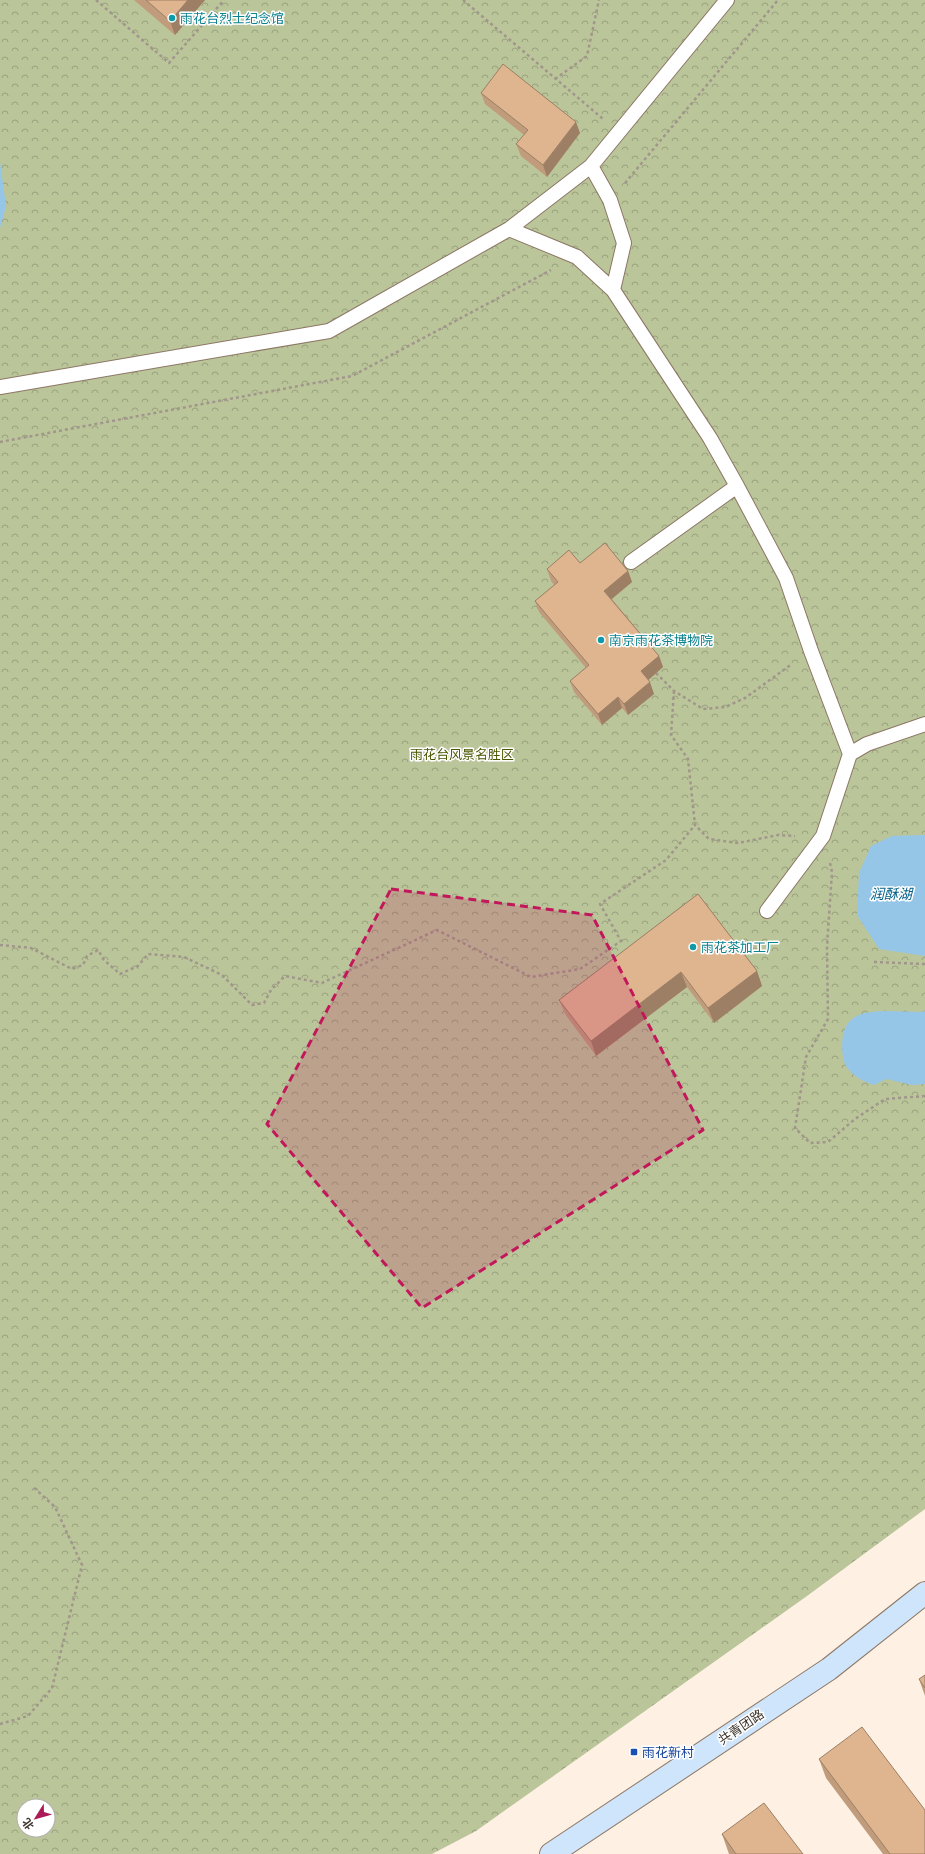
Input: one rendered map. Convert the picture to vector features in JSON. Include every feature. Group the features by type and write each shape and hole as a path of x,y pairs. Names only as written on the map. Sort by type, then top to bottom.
{"street":[{"name":"共青团路","path":"551,1854 829,1669 925,1593"}],"lane":[{"path":"0,387 329,331 509,229 591,166 617,132 727,0"},
{"path":"591,166 610,200 624,243 613,290"},
{"path":"509,229 577,257 613,290 710,438 738,486 786,578 810,651 850,754 823,836 767,911"},
{"path":"631,562 738,486"},
{"path":"850,754 867,744 925,724"}],"path":[{"path":"96,0 169,63 224,0"},
{"path":"463,0 617,132"},
{"path":"555,79 587,56 599,0"},
{"path":"610,200 778,0"},
{"path":"0,442 352,376 577,257"},
{"path":"656,673 674,690 703,709 725,707 745,698 774,678"},
{"path":"674,690 671,735 688,759 695,825 709,839 738,843 778,835 823,836 832,872 827,946 828,1019 806,1057 795,1128 810,1143 828,1142 855,1119 885,1099 925,1096"},
{"path":"0,945 32,948 72,969 83,965 87,956 98,950 104,960 120,974 138,966 148,954 184,957 222,975 252,1005 264,1003 271,990 286,976 322,983 437,930 531,977 580,969 621,941 600,904 666,860 695,825"},
{"path":"874,962 925,964"},
{"path":"0,1724 28,1716 52,1688 82,1565 55,1507 32,1486"}],"highlighted area":[{"path":"391,889 592,915 703,1130 422,1308 267,1124"}],"green space":[{"name":"雨花台风景名胜区","path":"0,0 925,0 925,1509 807,1596 476,1831 432,1854 0,1854"}],"water":[{"path":"0,162 6,206 0,228"},
{"name":"润酥湖","path":"925,835 925,956 879,949 857,915 859,873 871,846 892,836"},
{"path":"884,1011 925,1011 925,1084 912,1085 886,1079 874,1085 857,1077 845,1065 842,1046 846,1026 856,1016 861,1014"}],"building":[{"path":"146,0 188,0 170,21"},
{"path":"503,64 576,122 543,165 516,144 528,130 481,93"},
{"name":"南京雨花茶博物院","path":"605,543 628,571 604,591 659,656 641,671 650,682 624,704 618,697 598,714 570,681 589,665 535,601 558,582 547,569 569,550 580,563"},
{"name":"雨花茶加工厂","path":"698,894 757,971 708,1008 681,972 591,1041 559,1000"},
{"path":"925,1675 925,1688 919,1679"},
{"path":"862,1727 925,1810 925,1854 890,1854 819,1759"},
{"path":"764,1803 803,1854 736,1854 722,1834"}],"place":[{"name":"雨花台烈士纪念馆","path":"172,18"},
{"name":"南京雨花茶博物院","path":"601,640"},
{"name":"雨花茶加工厂","path":"693,947"},
{"name":"雨花新村","path":"634,1752"}]}
